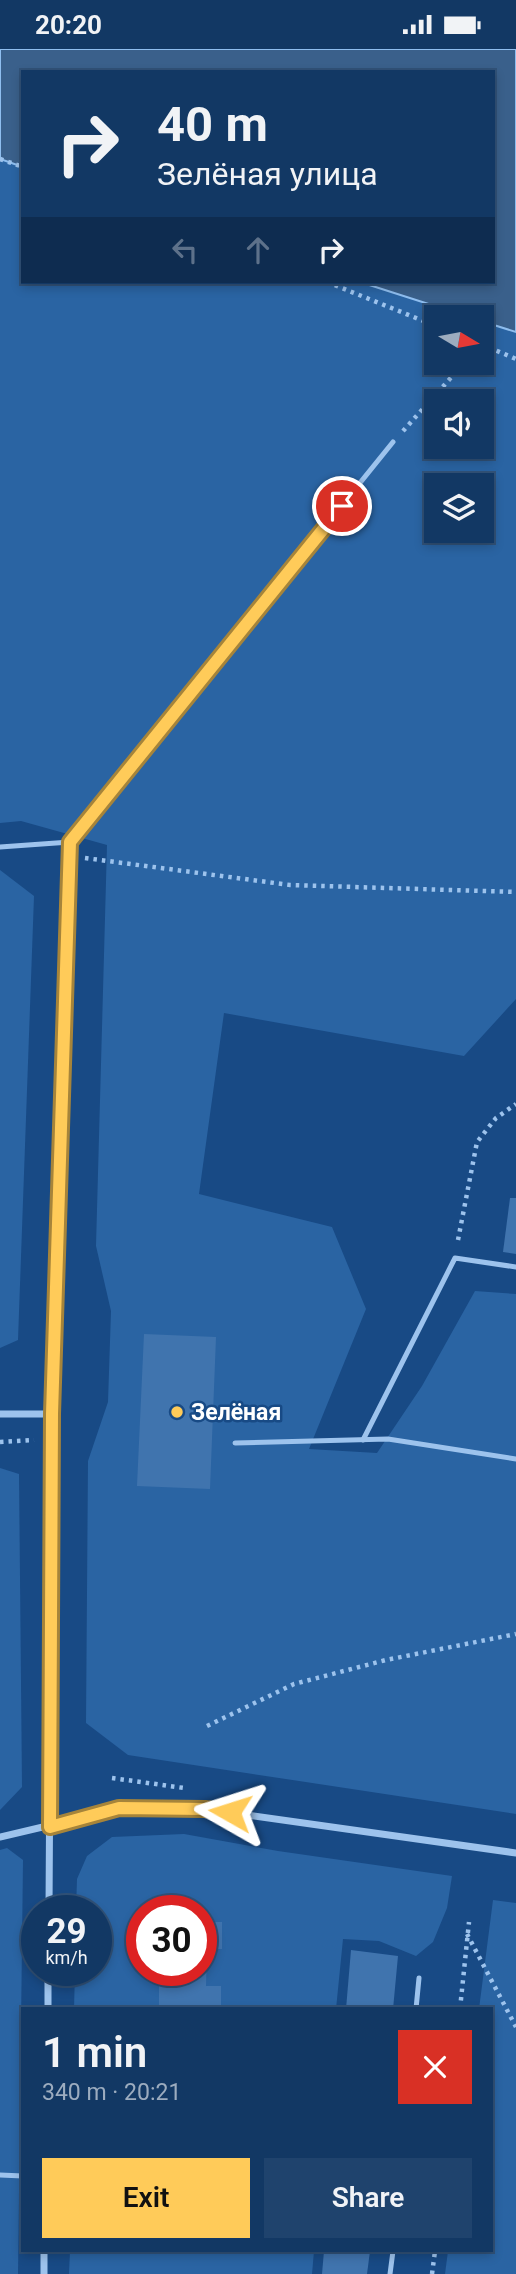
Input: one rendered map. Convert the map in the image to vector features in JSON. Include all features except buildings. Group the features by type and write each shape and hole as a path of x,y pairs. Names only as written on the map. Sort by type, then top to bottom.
{"street":[{"path":"0,1413 52,1414 49,1895"},
{"path":"0,1837 50,1827 119,1808 205,1809 516,1853"},
{"path":"48,1986 48,2007"},
{"path":"44,2252 44,2274"}],"lane":[{"path":"52,1414 70,842 393,442"},
{"path":"0,848 70,842"},
{"path":"363,1440 455,1258 516,1267"},
{"path":"235,1443 388,1439 516,1459"},
{"path":"416,2007 419,1978"},
{"path":"0,2175 21,2176"},
{"path":"390,2274 393,2252"}],"path":[{"path":"0,159 21,166"},
{"path":"332,284 424,321"},
{"path":"494,350 516,359"},
{"path":"393,442 453,375"},
{"path":"69,855 290,885 516,893"},
{"path":"455,1258 467,1183 477,1142 496,1118 516,1104"},
{"path":"0,1441 51,1440"},
{"path":"207,1726 294,1684 386,1660 516,1635"},
{"path":"460,2007 469,1922"},
{"path":"467,1934 516,2027"},
{"path":"432,2274 435,2252"}],"shaded area":[{"path":"0,49 516,49 516,332 494,325 494,305 432,305 366,284 495,284 495,70 21,70 21,166 0,159"},
{"path":"0,159 21,166 21,284 366,284 432,305 424,305 424,375 494,375 494,325 516,332 516,999 464,1056 224,1013 199,1194 332,1227 366,1309 309,1449 377,1453 422,1386 475,1291 516,1294 516,1814 128,1755 86,1723 88,1461 108,1402 111,1311 96,1246 107,845 21,821 0,823"},
{"path":"0,870 34,896 18,1340 0,1348"},
{"path":"0,1468 19,1474 22,1787 0,1810"},
{"path":"184,1834 278,1851 452,1876 447,1908 433,1942 416,1956 379,1941 343,1939 336,2007 74,2007 75,1986 112,1986 112,1895 76,1895 77,1879 87,1856 112,1837"},
{"path":"7,1848 23,1860 18,2274 0,2274 0,1850"},
{"path":"493,1900 516,1903 516,2274 445,2274 448,2252 493,2252 493,2007 479,2007"},
{"path":"70,2252 314,2252 312,2274 69,2274"}],"place":[{"name":"Зелёная","path":"177,1412"}],"route":[{"path":"230,1812 119,1808 50,1827 52,1414 70,842 342,506"}]}
